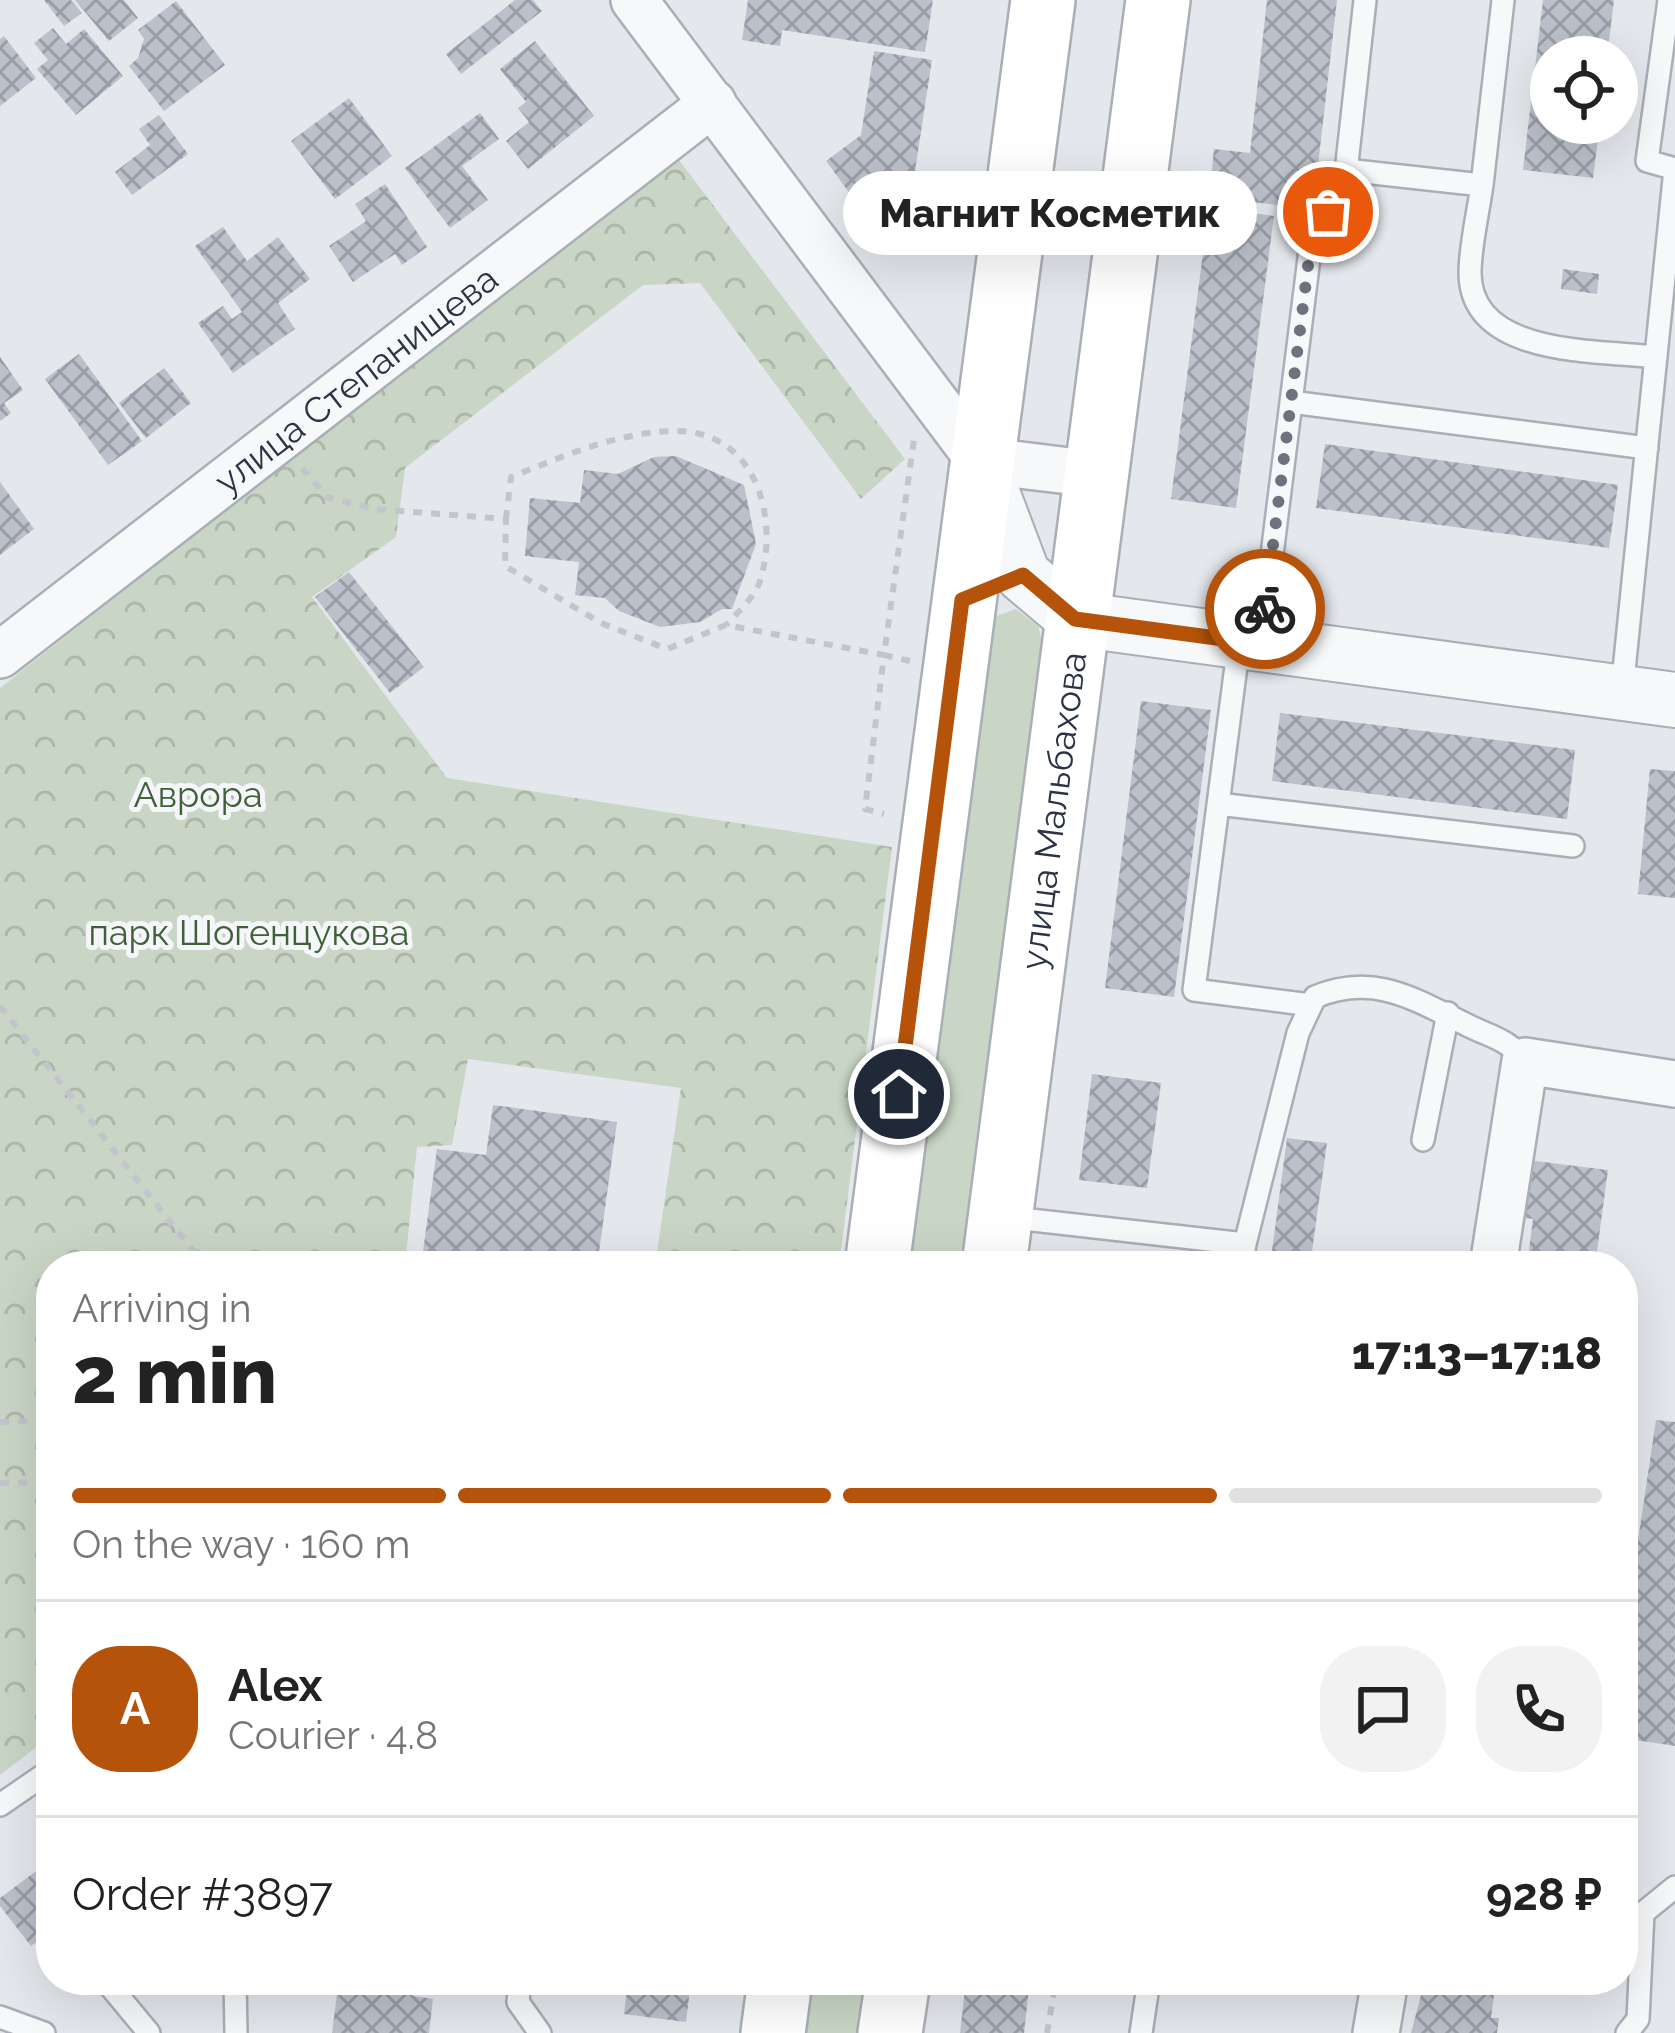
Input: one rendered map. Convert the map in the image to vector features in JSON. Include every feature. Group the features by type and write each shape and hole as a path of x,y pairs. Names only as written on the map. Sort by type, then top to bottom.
{"main road":[{"path":"879,1251 1042,0"},
{"name":"улица Мальбахова","path":"997,1241 1158,0"},
{"path":"890,2033 896,1995"}],"street":[{"path":"634,0 979,460 1023,575 1075,619 1675,700"},
{"name":"улица Степанищева","path":"0,656 712,103"},
{"path":"979,460 1094,474"},
{"path":"962,600 1023,575"},
{"path":"1495,1251 1525,1061 1675,1084"},
{"path":"1376,2033 1382,1995"}],"lane":[{"path":"1311,1005 1194,990 1218,804 1291,402 1312,234 1344,190 1365,0"},
{"path":"1503,0 1469,274 1478,305 1495,327 1542,344 1656,357"},
{"path":"1622,692 1673,169 1647,161 1669,0"},
{"path":"1346,170 1482,185"},
{"path":"1291,402 1647,448"},
{"path":"1218,804 1573,846"},
{"path":"1244,1251 1298,1033 1315,997 1345,985 1392,989 1507,1040 1525,1061"},
{"path":"1424,1140 1448,1013"},
{"path":"997,1241 1173,1251"},
{"path":"0,1805 36,1780"},
{"path":"1627,2033 1638,2019 1642,1912 1675,1887"},
{"path":"117,1995 148,2033"},
{"path":"235,1995 236,2033"},
{"path":"519,1995 518,2002 540,2033"},
{"path":"1141,2033 1147,1995"},
{"path":"0,2017 44,2033"}],"path":[{"path":"884,814 865,809 917,418"},
{"path":"678,430 722,444 755,474 770,519 759,586 726,626 667,649 601,623 505,566 511,477 621,436 678,430"},
{"path":"277,440 327,497 375,509 506,519"},
{"path":"726,626 920,662"},
{"path":"0,1006 194,1251"},
{"path":"0,1422 36,1421"},
{"path":"0,1483 36,1482"},
{"path":"1047,2033 1053,1995"}],"green space":[{"name":"парк Шогенцукова","path":"676,156 905,459 861,499 700,283 643,285 405,468 396,537 312,597 447,778 892,847 841,1251 657,1251 681,1088 468,1059 452,1145 417,1147 407,1251 36,1251 36,1747 0,1775 0,688"},
{"path":"1016,609 1038,626 1044,649 965,1251 903,1251 986,637 994,617"},
{"path":"802,1995 868,1995 863,2033 796,2033"}],"building":[{"path":"44,0 71,0 82,13 64,26"},
{"path":"75,0 124,0 138,18 109,41"},
{"path":"515,0 533,0 542,11 461,74 446,54"},
{"path":"748,0 933,0 925,52 782,30 780,46 742,40"},
{"path":"1267,0 1337,0 1313,209 1209,197 1214,149 1250,153"},
{"path":"1543,0 1614,0 1610,36 1539,36"},
{"path":"176,1 225,65 164,111 129,66 138,58 144,39 138,30"},
{"path":"53,28 66,44 84,29 123,76 76,115 37,69 48,60 34,43"},
{"path":"4,36 36,78 0,106 0,39"},
{"path":"535,41 594,116 528,169 506,141 529,122 518,108 526,102 500,69"},
{"path":"874,51 932,60 906,229 879,233 826,161 861,135"},
{"path":"349,98 392,156 335,199 291,141"},
{"path":"1530,110 1530,144 1597,144 1593,178 1523,170"},
{"path":"480,113 499,139 462,166 488,200 450,228 405,168"},
{"path":"159,115 188,154 132,195 115,172 150,145 139,129"},
{"path":"385,184 427,247 402,265 395,254 353,282 329,246 366,221 355,204"},
{"path":"1209,207 1274,216 1236,508 1171,499"},
{"path":"223,227 247,261 278,237 310,279 278,303 295,329 233,373 198,323 223,306 232,319 242,312 195,246"},
{"path":"1563,269 1599,274 1597,294 1561,289"},
{"path":"79,354 142,441 108,465 45,379"},
{"path":"0,357 23,390 4,403 11,413 0,421"},
{"path":"164,368 191,403 146,438 119,403"},
{"path":"1325,444 1618,485 1609,548 1316,508"},
{"path":"676,456 744,485 756,544 732,609 722,609 700,622 660,627 619,611 605,598 575,595 579,562 525,556 530,498 580,503 584,470 618,474 654,457"},
{"path":"0,482 34,529 0,555"},
{"path":"349,572 424,667 390,693 315,597"},
{"path":"1141,701 1211,710 1174,997 1105,988"},
{"path":"1280,713 1575,750 1567,819 1272,781"},
{"path":"1650,769 1675,771 1675,898 1638,894"},
{"path":"1092,1074 1161,1083 1147,1188 1079,1180"},
{"path":"493,1105 617,1122 599,1251 423,1251 437,1149 486,1155"},
{"path":"1287,1138 1327,1143 1312,1251 1272,1251"},
{"path":"1527,1160 1608,1170 1597,1251 1529,1251 1533,1219 1519,1217"},
{"path":"1656,1420 1675,1422 1675,1746 1638,1740 1638,1541"},
{"path":"36,1871 36,1942 31,1946 0,1906 0,1898"},
{"path":"337,1995 433,1999 429,2033 332,2033"},
{"path":"626,1995 689,1995 686,2022 624,2014"},
{"path":"964,1995 1028,1995 1024,2033 960,2033"},
{"path":"1421,1995 1494,1995 1491,2018 1499,2018 1497,2033 1411,2033"}],"way so far":[{"path":"1265,609 1312,234 1328,212"}],"place":[{"name":"Магнит Косметик","path":"1328,212"}],"route":[{"path":"899,1094 962,600 1023,575 1075,619 1261,644 1265,609"}],"park label":[{"name":"Аврора","path":"198,794"}]}
